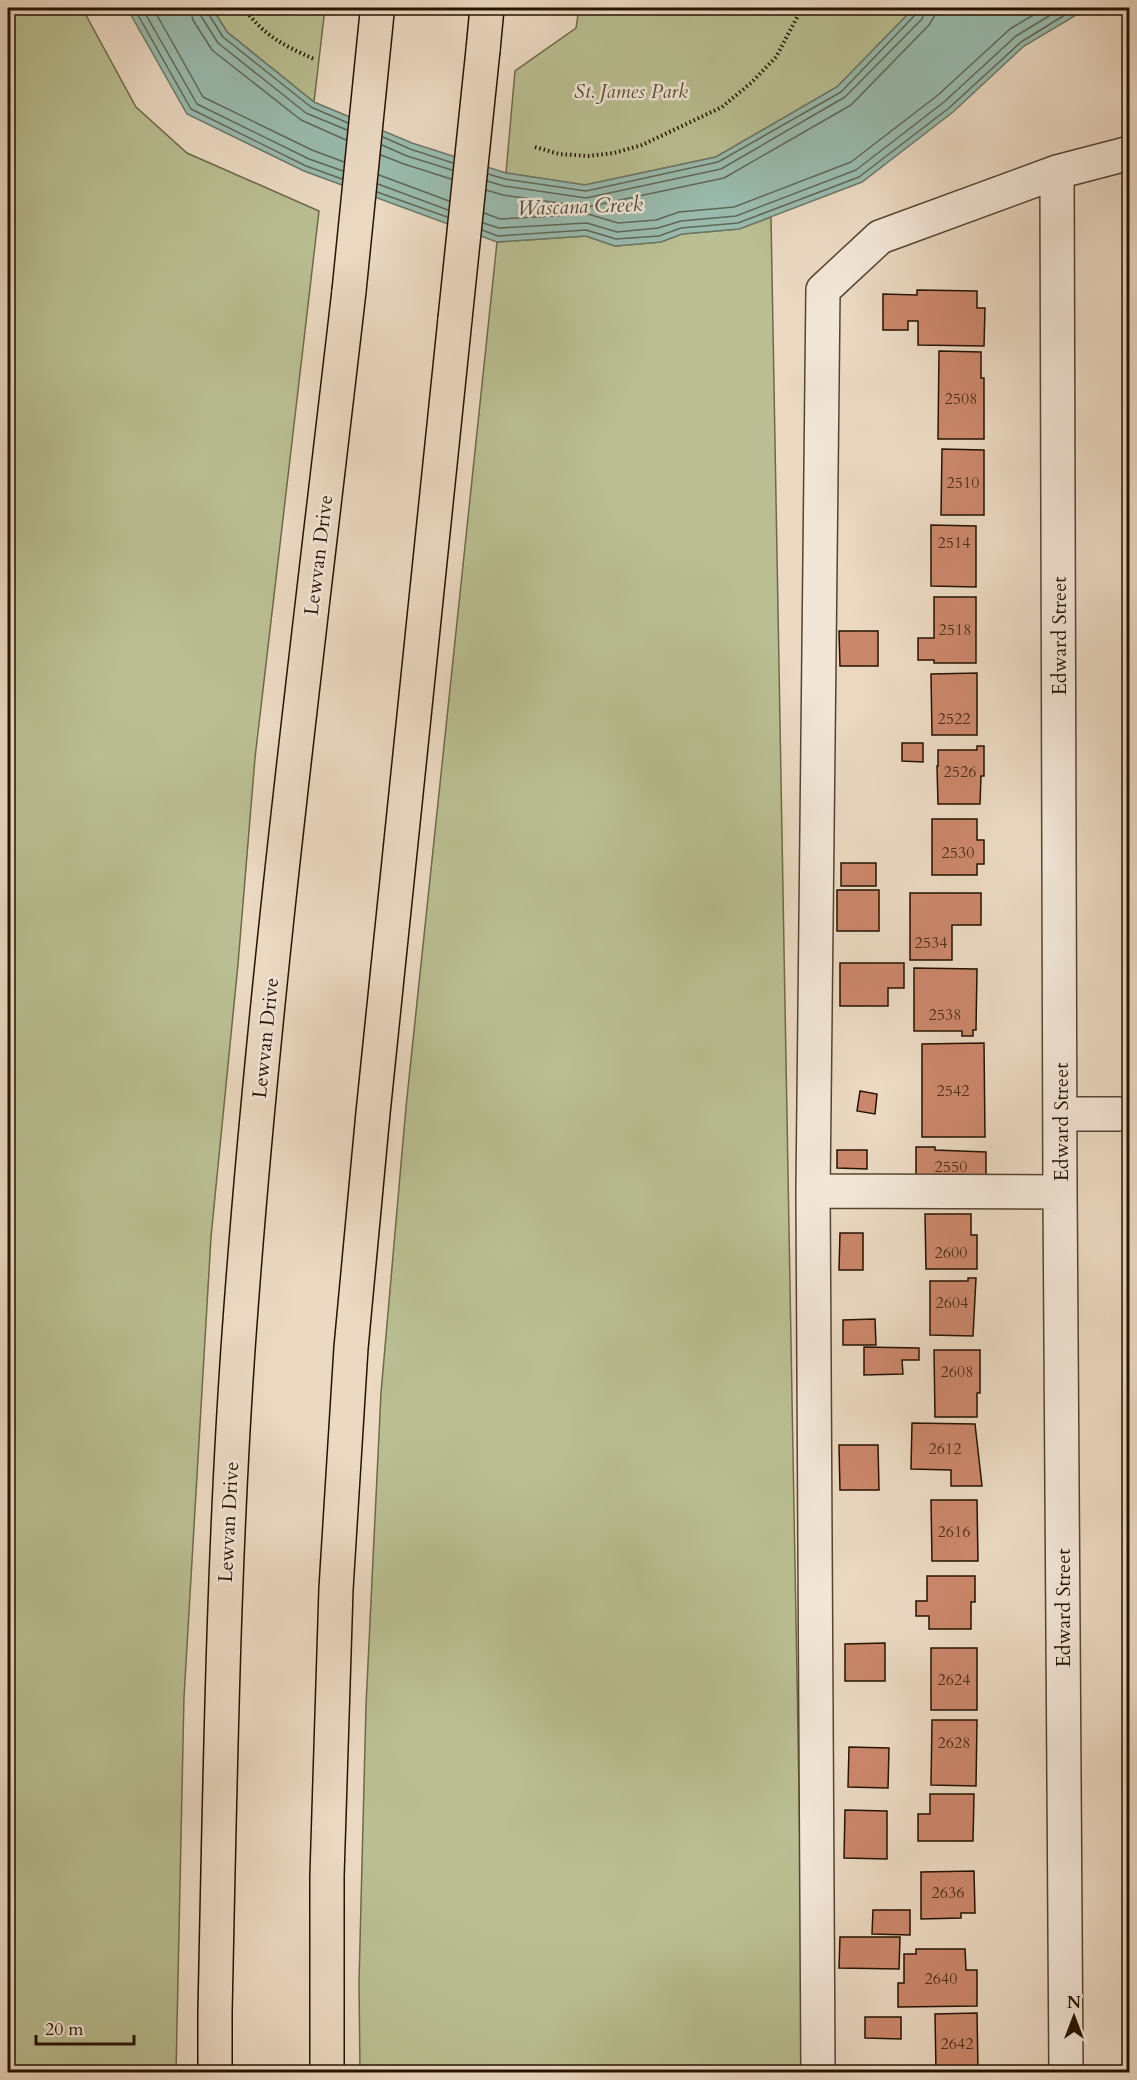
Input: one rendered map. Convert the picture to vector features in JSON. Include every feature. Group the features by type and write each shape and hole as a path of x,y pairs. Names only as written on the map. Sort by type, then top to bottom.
{"main road":[{"path":"327,2073 327,1876 336,1601 351,1348 373,1113 487,8"},
{"name":"Lewvan Drive","path":"215,2073 225,1582 239,1336 260,1083 349,291 377,10"}],"street":[{"path":"818,2073 813,1191 823,290 880,237 1057,172 1130,153"},
{"name":"Edward Street","path":"1057,172 1060,1192 1066,2073"},
{"path":"1061,1114 1130,1114"},
{"path":"813,1191 1060,1192"}],"path":[{"path":"244,8 256,25 283,45 314,59"},
{"path":"535,147 559,154 588,156 614,153 642,145 722,107 752,82 776,57 802,8"}],"green space":[{"path":"8,8 82,8 136,107 187,153 319,211 255,758 238,964 211,1237 184,1697 176,2072 8,2072"},
{"path":"212,8 325,8 314,102 227,32"},
{"name":"St. James Park","path":"579,8 914,8 837,87 716,157 585,185 506,173 515,71 576,28"},
{"path":"771,217 804,2072 360,2072 359,1983 366,1705 381,1393 406,1107 497,242 586,236 615,246 661,242 682,234 739,229"}],"water":[{"name":"Wascana Creek","path":"127,8 212,8 227,32 314,102 412,143 506,173 585,185 716,157 837,87 914,8 1088,8 1024,46 953,112 862,182 739,229 682,234 661,242 615,246 586,236 497,242 304,171 187,114"}],"building":[{"path":"917,290 977,291 977,308 985,308 984,346 918,345 918,321 908,321 908,330 883,330 883,294 917,295"},
{"path":"939,351 981,352 981,378 984,378 984,439 938,439"},
{"path":"942,449 984,450 984,515 941,515"},
{"path":"931,525 976,526 976,587 931,586"},
{"path":"934,597 976,597 976,663 934,663 934,660 918,660 918,638 934,638"},
{"path":"839,631 878,631 878,666 840,666"},
{"path":"977,673 977,735 932,735 931,674"},
{"path":"902,743 923,743 923,762 902,761"},
{"path":"977,746 984,746 984,776 981,776 980,804 938,804 938,750 977,750"},
{"path":"932,819 977,819 977,840 984,840 984,864 977,864 977,875 932,875"},
{"path":"841,863 876,863 876,886 841,886"},
{"path":"837,890 879,890 879,931 837,931"},
{"path":"910,893 981,893 981,925 952,925 952,960 910,960"},
{"path":"840,963 904,963 904,988 888,988 888,1006 840,1006"},
{"path":"914,968 977,969 976,1030 973,1030 973,1036 962,1036 962,1031 914,1031"},
{"path":"984,1043 985,1137 922,1137 922,1044"},
{"path":"860,1091 877,1094 875,1114 857,1111"},
{"path":"916,1147 986,1152 986,1181 916,1185"},
{"path":"837,1150 867,1150 867,1169 837,1168"},
{"path":"925,1214 971,1214 971,1235 977,1235 977,1269 926,1269"},
{"path":"840,1233 863,1233 863,1270 839,1270"},
{"path":"968,1278 976,1278 973,1336 930,1335 930,1281 968,1281"},
{"path":"875,1319 876,1345 843,1345 843,1320"},
{"path":"864,1347 919,1348 919,1360 902,1360 903,1374 864,1375"},
{"path":"934,1350 980,1350 980,1393 977,1393 977,1417 935,1417"},
{"path":"912,1423 975,1424 982,1486 951,1486 951,1470 911,1469"},
{"path":"839,1445 878,1445 879,1490 840,1490"},
{"path":"931,1500 977,1500 978,1561 932,1561"},
{"path":"927,1576 975,1576 975,1602 971,1602 971,1629 929,1629 929,1616 916,1616 916,1601 927,1601"},
{"path":"885,1643 885,1681 845,1681 845,1644"},
{"path":"931,1648 977,1648 977,1710 931,1710"},
{"path":"932,1720 977,1720 976,1786 931,1785"},
{"path":"849,1747 889,1748 888,1788 848,1787"},
{"path":"930,1794 974,1794 973,1841 918,1841 918,1814 930,1814"},
{"path":"845,1810 887,1811 887,1859 844,1858"},
{"path":"974,1871 975,1913 961,1913 961,1918 921,1919 921,1872"},
{"path":"873,1910 910,1910 910,1935 872,1934"},
{"path":"840,1937 900,1937 899,1969 839,1968"},
{"path":"916,1949 965,1949 966,1970 977,1970 977,2006 898,2007 898,1983 904,1983 904,1954 916,1954"},
{"path":"977,2013 978,2072 936,2072 935,2014"},
{"path":"865,2017 901,2017 901,2039 865,2038"}]}
